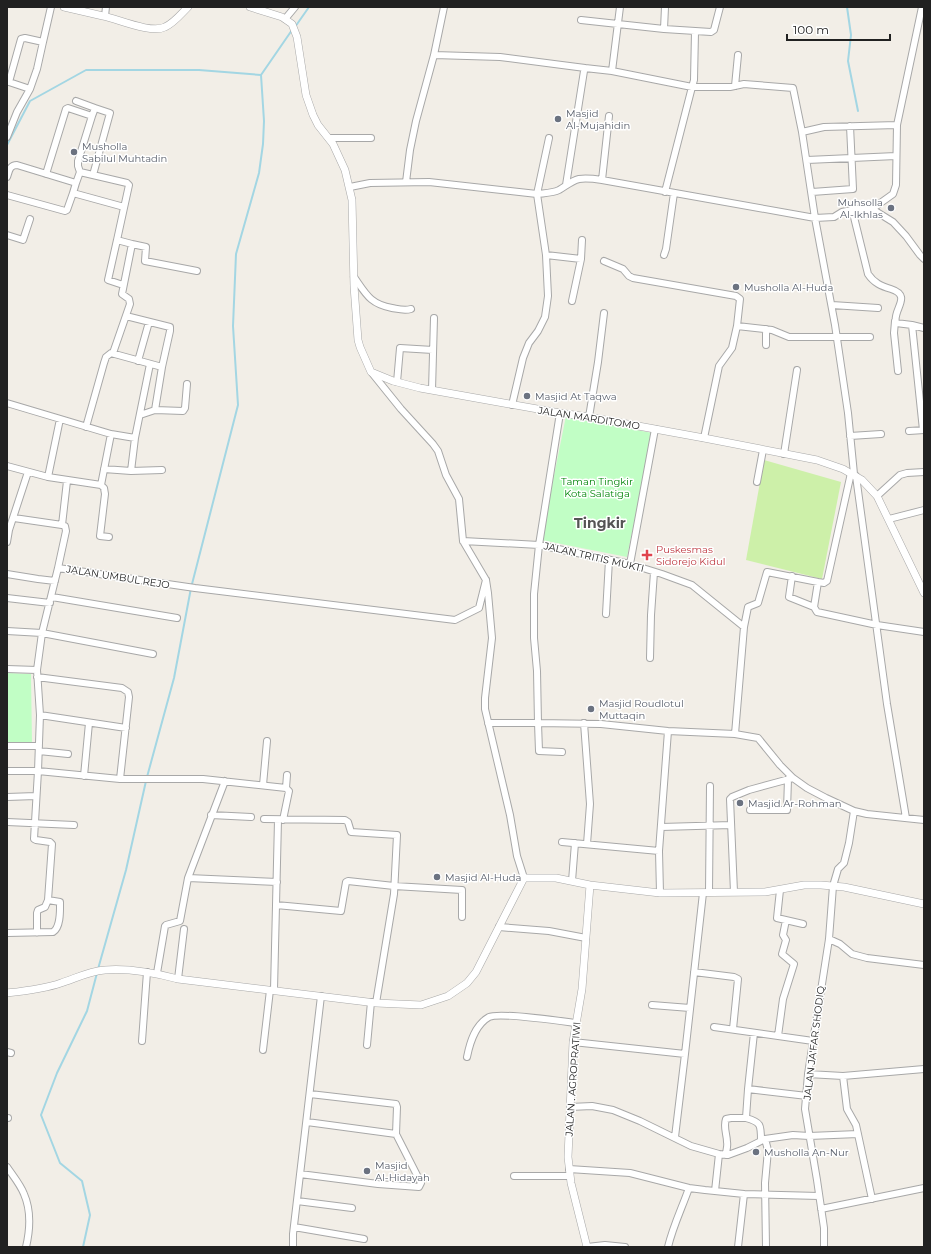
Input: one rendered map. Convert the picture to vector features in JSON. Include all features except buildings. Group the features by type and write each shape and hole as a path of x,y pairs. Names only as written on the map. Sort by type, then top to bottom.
{"street":[{"path":"7,137 17,112 30,89 37,69 50,7"},
{"path":"64,7 105,16 148,28 158,29 165,28 172,23 188,7"},
{"path":"105,16 106,7"},
{"path":"7,993 42,988 84,974 105,970 157,973 178,979 373,1003 421,1005 448,996 467,983 476,972 524,878 517,856 510,815 488,723 485,698 492,638 486,580 463,541 459,499 446,475 438,451 401,409 372,372 360,348 358,340 354,277 350,187 345,170 330,138 318,125 313,115 306,95 297,37 292,24 284,18 250,7"},
{"path":"284,18 290,7"},
{"path":"284,18 295,7"},
{"path":"406,182 410,150 416,121 434,56 444,7"},
{"path":"612,71 620,7"},
{"path":"664,29 665,7"},
{"path":"581,20 695,32 711,32 714,31 720,7"},
{"path":"872,209 892,194 896,185 897,125 921,30 922,7"},
{"path":"665,192 694,80 695,32"},
{"path":"30,89 8,82 22,38 43,42"},
{"path":"735,86 738,55"},
{"path":"434,56 500,57 612,71 692,88 730,87 744,84 793,88 807,160 837,337 854,475 877,625 887,704 906,818"},
{"path":"566,185 585,68"},
{"path":"76,101 110,113 93,175"},
{"path":"7,195 65,211 67,210 80,172 78,161 95,108"},
{"path":"46,174 66,109 92,116"},
{"path":"602,180 609,116"},
{"path":"802,132 824,127 897,125"},
{"path":"812,192 853,190 850,126"},
{"path":"330,138 371,138"},
{"path":"512,405 523,358 529,343 538,331 545,317 548,296 546,255 537,194 549,138"},
{"path":"807,160 896,156"},
{"path":"7,177 8,168 17,165 76,183"},
{"path":"80,172 128,184 108,280 123,285"},
{"path":"350,187 370,183 429,182 537,194 555,192 580,179 602,180 816,218 834,217 842,212 852,209 866,208 872,209 893,222 924,258"},
{"path":"73,193 124,207"},
{"path":"664,255 674,194"},
{"path":"852,209 868,274 872,281 897,291 901,295 902,299 895,321 894,333 898,371"},
{"path":"7,235 23,240 30,219"},
{"path":"117,240 146,246 145,261 197,270"},
{"path":"572,301 582,240"},
{"path":"86,426 106,357 113,353 130,301 122,294 132,244"},
{"path":"546,255 580,259"},
{"path":"604,261 623,269 633,278 736,296 740,299 737,326 732,348 719,366 704,438"},
{"path":"354,277 366,294 375,303 402,310 411,309"},
{"path":"832,305 878,308"},
{"path":"589,417 604,313"},
{"path":"126,316 170,328 155,410"},
{"path":"432,390 434,318"},
{"path":"895,321 897,324 912,325 924,328"},
{"path":"138,360 149,322"},
{"path":"909,431 924,430 912,325"},
{"path":"737,326 772,330 789,337 870,337"},
{"path":"766,329 766,345"},
{"path":"397,382 399,349 433,350"},
{"path":"113,353 162,367"},
{"path":"131,471 135,438 150,364"},
{"path":"784,454 797,370"},
{"name":"JALAN MARDITOMO","path":"372,372 397,382 432,390 560,414 589,417 817,460 854,475 877,496 924,594"},
{"path":"140,415 155,410 177,412 184,410 187,384"},
{"path":"7,403 111,434 135,438"},
{"path":"560,414 539,545 534,594 534,638 537,670 539,751 562,752"},
{"path":"48,477 60,419"},
{"path":"630,564 655,429"},
{"path":"109,537 100,536 105,494 104,488 101,485 111,434"},
{"path":"850,436 881,434"},
{"path":"757,482 763,450"},
{"path":"7,466 67,481 101,485"},
{"path":"104,469 131,471 162,470"},
{"path":"7,542 9,528 14,518 28,472"},
{"path":"877,496 900,475 924,472"},
{"path":"735,734 744,627 748,607 758,603 766,573 770,572 824,583 827,581 854,475"},
{"path":"62,525 67,481"},
{"path":"888,519 924,510"},
{"path":"14,518 65,526 66,531 58,568"},
{"name":"JALAN TRITIS MUKTI","path":"463,541 539,545 630,564 692,585 744,627"},
{"path":"606,614 609,560"},
{"name":"JALAN UMBUL REJO","path":"48,900 52,844 50,842 34,840 40,715 37,670 42,633 58,568 186,587 455,620 479,608 486,580"},
{"path":"650,658 654,572"},
{"path":"7,574 55,581"},
{"path":"792,576 789,597 814,607 817,612 877,625 924,632"},
{"path":"814,607 818,582"},
{"path":"52,597 177,618"},
{"path":"7,598 50,603"},
{"path":"7,631 42,633 153,654"},
{"path":"7,669 37,670"},
{"path":"37,677 122,688 128,692 129,697 120,779"},
{"path":"40,715 126,728"},
{"path":"84,776 89,723"},
{"path":"488,723 584,723 668,731 735,734 758,738 791,778 807,788 854,811 866,814 924,820"},
{"path":"584,723 590,804 588,844"},
{"path":"660,893 659,851 668,731"},
{"path":"263,785 267,741"},
{"path":"7,746 68,754"},
{"path":"7,771 38,771 120,779 203,779 286,788"},
{"path":"264,1050 272,990 280,820 289,791 286,788 287,775"},
{"path":"750,810 787,810 791,778"},
{"path":"734,892 730,799 732,796 791,778"},
{"path":"157,973 165,926 180,921 188,878 225,781"},
{"path":"675,1137 694,972 706,893 710,786"},
{"path":"7,796 36,796"},
{"name":"JALAN JA'FAR SHODIQ","path":"824,1247 824,1228 805,1109 808,1074 829,939 833,886 838,869 844,863 854,811"},
{"path":"211,815 251,817"},
{"path":"264,819 345,820 348,822 351,832 397,834 394,886 373,1003 367,1046"},
{"path":"7,822 74,825"},
{"path":"661,827 731,825"},
{"path":"562,842 659,851"},
{"path":"572,881 575,843"},
{"path":"188,878 277,882"},
{"path":"524,878 556,878 590,885 660,893 765,892 804,885 833,886 924,904"},
{"path":"276,905 340,911 342,910 347,881 394,886 462,890 462,917"},
{"name":"JALAN . AGROPRATIWI","path":"587,1247 569,1172 573,1042 582,990 590,885"},
{"path":"780,890 776,917 803,924"},
{"path":"7,933 37,933 53,932 57,930 60,902 48,900 45,907 38,910 37,933"},
{"path":"778,1036 783,999 794,964 782,954 786,940 783,935 786,920"},
{"path":"499,927 549,931 586,938"},
{"path":"178,979 184,929"},
{"path":"829,939 840,944 852,954 867,958 924,965"},
{"path":"142,1041 148,972"},
{"path":"694,972 734,977 738,979 733,1029"},
{"path":"293,1247 294,1227 321,996"},
{"path":"652,1005 690,1008"},
{"path":"467,1057 470,1044 476,1030 484,1020 491,1016 508,1016 576,1023"},
{"path":"714,1027 813,1041"},
{"path":"746,1118 754,1033"},
{"path":"573,1042 685,1054"},
{"path":"808,1074 843,1076 924,1068"},
{"path":"843,1076 847,1109 856,1125 872,1199"},
{"path":"748,1089 807,1096"},
{"path":"300,1174 378,1184 419,1187 421,1183 396,1134 396,1104 310,1094"},
{"path":"570,1107 592,1106 613,1110 675,1137 691,1146 722,1155 747,1148 763,1139 793,1135 809,1136 858,1134"},
{"path":"716,1191 722,1155 727,1140 725,1134 726,1120 731,1118 756,1120 761,1127 763,1139 768,1150 765,1183 766,1247"},
{"path":"307,1122 396,1134"},
{"path":"7,1167 18,1182 26,1201 30,1227 26,1247"},
{"path":"514,1176 569,1172 630,1173 688,1188 744,1194 819,1196"},
{"path":"668,1247 672,1228 683,1205 688,1188"},
{"path":"821,1209 924,1188"},
{"path":"738,1247 744,1194"},
{"path":"297,1201 352,1208"},
{"path":"294,1227 364,1239"},
{"path":"587,1247 605,1245 624,1247"}],"green space":[{"name":"Taman Tingkir Kota Salatiga","path":"566,416 652,433 627,557 541,540"},
{"path":"764,460 841,482 822,579 746,560"},
{"path":"7,673 31,674 32,744 7,743"}],"waterway":[{"path":"295,27 309,7"},
{"path":"847,7 851,35 848,61 858,111"},
{"path":"147,777 174,678 191,588 238,405 233,326 236,254 259,173 263,144 264,121 261,75 292,30"},
{"path":"7,145 30,101 86,70 199,70 261,75"},
{"path":"98,969 126,870 146,781"},
{"path":"83,1247 90,1215 82,1181 60,1163 41,1115 57,1073 87,1011 97,973"}],"place":[{"name":"Masjid Al-Mujahidin","path":"558,119"},
{"name":"Musholla Sabilul Muhtadin","path":"74,152"},
{"name":"Muhsolla Al-Ikhlas","path":"891,208"},
{"name":"Musholla Al-Huda","path":"736,287"},
{"name":"Masjid At Taqwa","path":"527,396"},
{"name":"Puskesmas Sidorejo Kidul","path":"647,555"},
{"name":"Masjid Roudlotul Muttaqin","path":"591,709"},
{"name":"Masjid Ar-Rohman","path":"740,803"},
{"name":"Masjid Al-Huda","path":"437,877"},
{"name":"Musholla An-Nur","path":"756,1152"},
{"name":"Masjid Al-Hidayah","path":"367,1171"}],"district":[{"name":"Tingkir","path":"600,523"}]}
